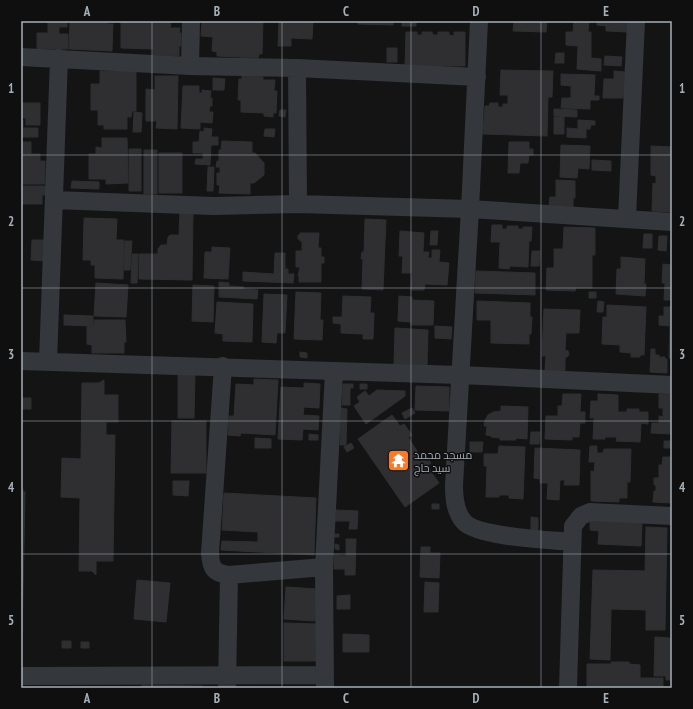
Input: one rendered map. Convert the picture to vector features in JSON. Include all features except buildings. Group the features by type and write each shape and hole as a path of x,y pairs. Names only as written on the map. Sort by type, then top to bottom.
{"street":[{"path":"190,66 191,21"},
{"path":"479,21 454,498 457,510 465,523 480,530 495,534 572,542"},
{"path":"627,218 636,21"},
{"path":"21,57 190,66 297,68 477,77"},
{"path":"48,362 59,58"},
{"path":"297,68 298,204"},
{"path":"54,200 213,206 298,204 470,209 672,222"},
{"path":"21,361 223,366 672,385"},
{"path":"223,366 211,561 213,569 219,574 228,575 324,567"},
{"path":"21,676 325,682 324,567 334,371"},
{"path":"568,688 573,526 581,516 590,512 672,516"},
{"path":"228,575 228,681"}],"place":[{"name":"مسجد محمد سيد حاج","path":"398,461"}]}
